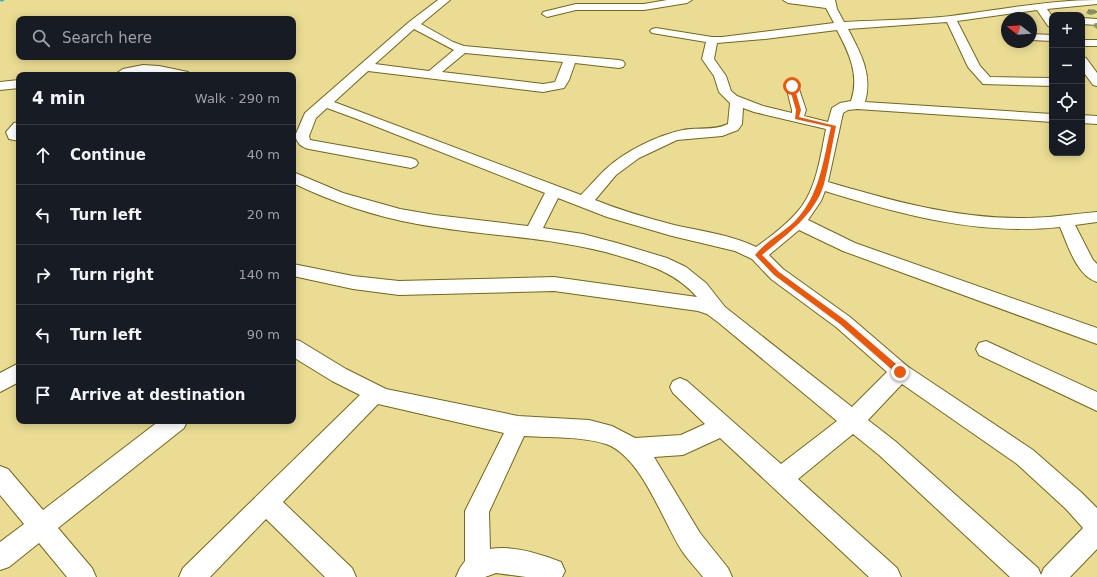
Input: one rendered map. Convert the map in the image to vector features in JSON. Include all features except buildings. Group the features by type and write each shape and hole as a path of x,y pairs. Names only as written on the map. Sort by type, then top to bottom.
{"street":[{"path":"410,163 310,146 296,138 310,116 430,9 444,0"},
{"path":"547,14 576,7 644,7 686,0"},
{"path":"788,0 831,3 859,67 862,91 857,105"},
{"path":"1023,0 1037,6 1049,19"},
{"path":"656,31 712,40 766,36 840,26 950,19 1037,6 1097,1"},
{"path":"950,19 961,35 972,66 987,81 1049,82"},
{"path":"1085,21 1097,22"},
{"path":"413,24 449,44 462,48 619,64"},
{"path":"1037,38 1049,38"},
{"path":"712,40 708,59 720,76 725,92 738,101 759,109 833,126"},
{"path":"1085,42 1097,43"},
{"path":"433,74 462,48"},
{"path":"366,67 543,88 560,85 570,60"},
{"path":"1085,65 1097,82"},
{"path":"127,72 132,69 148,68 169,72"},
{"path":"0,86 16,84"},
{"path":"1085,84 1097,85"},
{"path":"792,86 798,110 796,118"},
{"path":"584,202 611,172 634,155 672,137 684,134 728,131 735,124 738,101"},
{"path":"324,103 362,116 613,213 672,230 741,247 758,255 776,274 843,322 900,372 1025,457 1074,501 1097,525"},
{"path":"758,255 797,222 812,202 821,185 833,126 837,111 840,108 857,105 1049,118"},
{"path":"296,117 307,121"},
{"path":"1085,119 1097,120"},
{"path":"16,129 12,132 14,136 16,136"},
{"path":"296,178 332,195 376,209 417,218 533,232 592,242 668,265 686,276 704,291 718,312"},
{"path":"821,185 890,206 936,216 994,223 1025,224 1097,217"},
{"path":"533,232 554,191"},
{"path":"1065,220 1086,264 1097,275"},
{"path":"797,222 850,247 1097,336"},
{"path":"296,271 330,279 393,288 414,289 516,284 554,284 700,304 718,312 887,448 1029,577"},
{"path":"296,348 340,375 382,397 518,426 589,430 612,436 633,448 646,462 691,542 719,577"},
{"path":"986,349 1097,402"},
{"path":"780,479 854,421 900,372"},
{"path":"0,384 16,374"},
{"path":"680,387 888,577"},
{"path":"192,577 376,394"},
{"path":"0,558 172,424"},
{"path":"473,572 476,511 518,426"},
{"path":"633,448 683,445 723,426"},
{"path":"0,477 83,577"},
{"path":"267,503 344,577"},
{"path":"1053,577 1097,531"},
{"path":"473,572 489,561 503,560 552,572"}],"route":[{"path":"792,86 797,102 798,110 796,118 833,126 821,185 812,202 797,222 758,255 776,274 843,322 900,372"}]}
